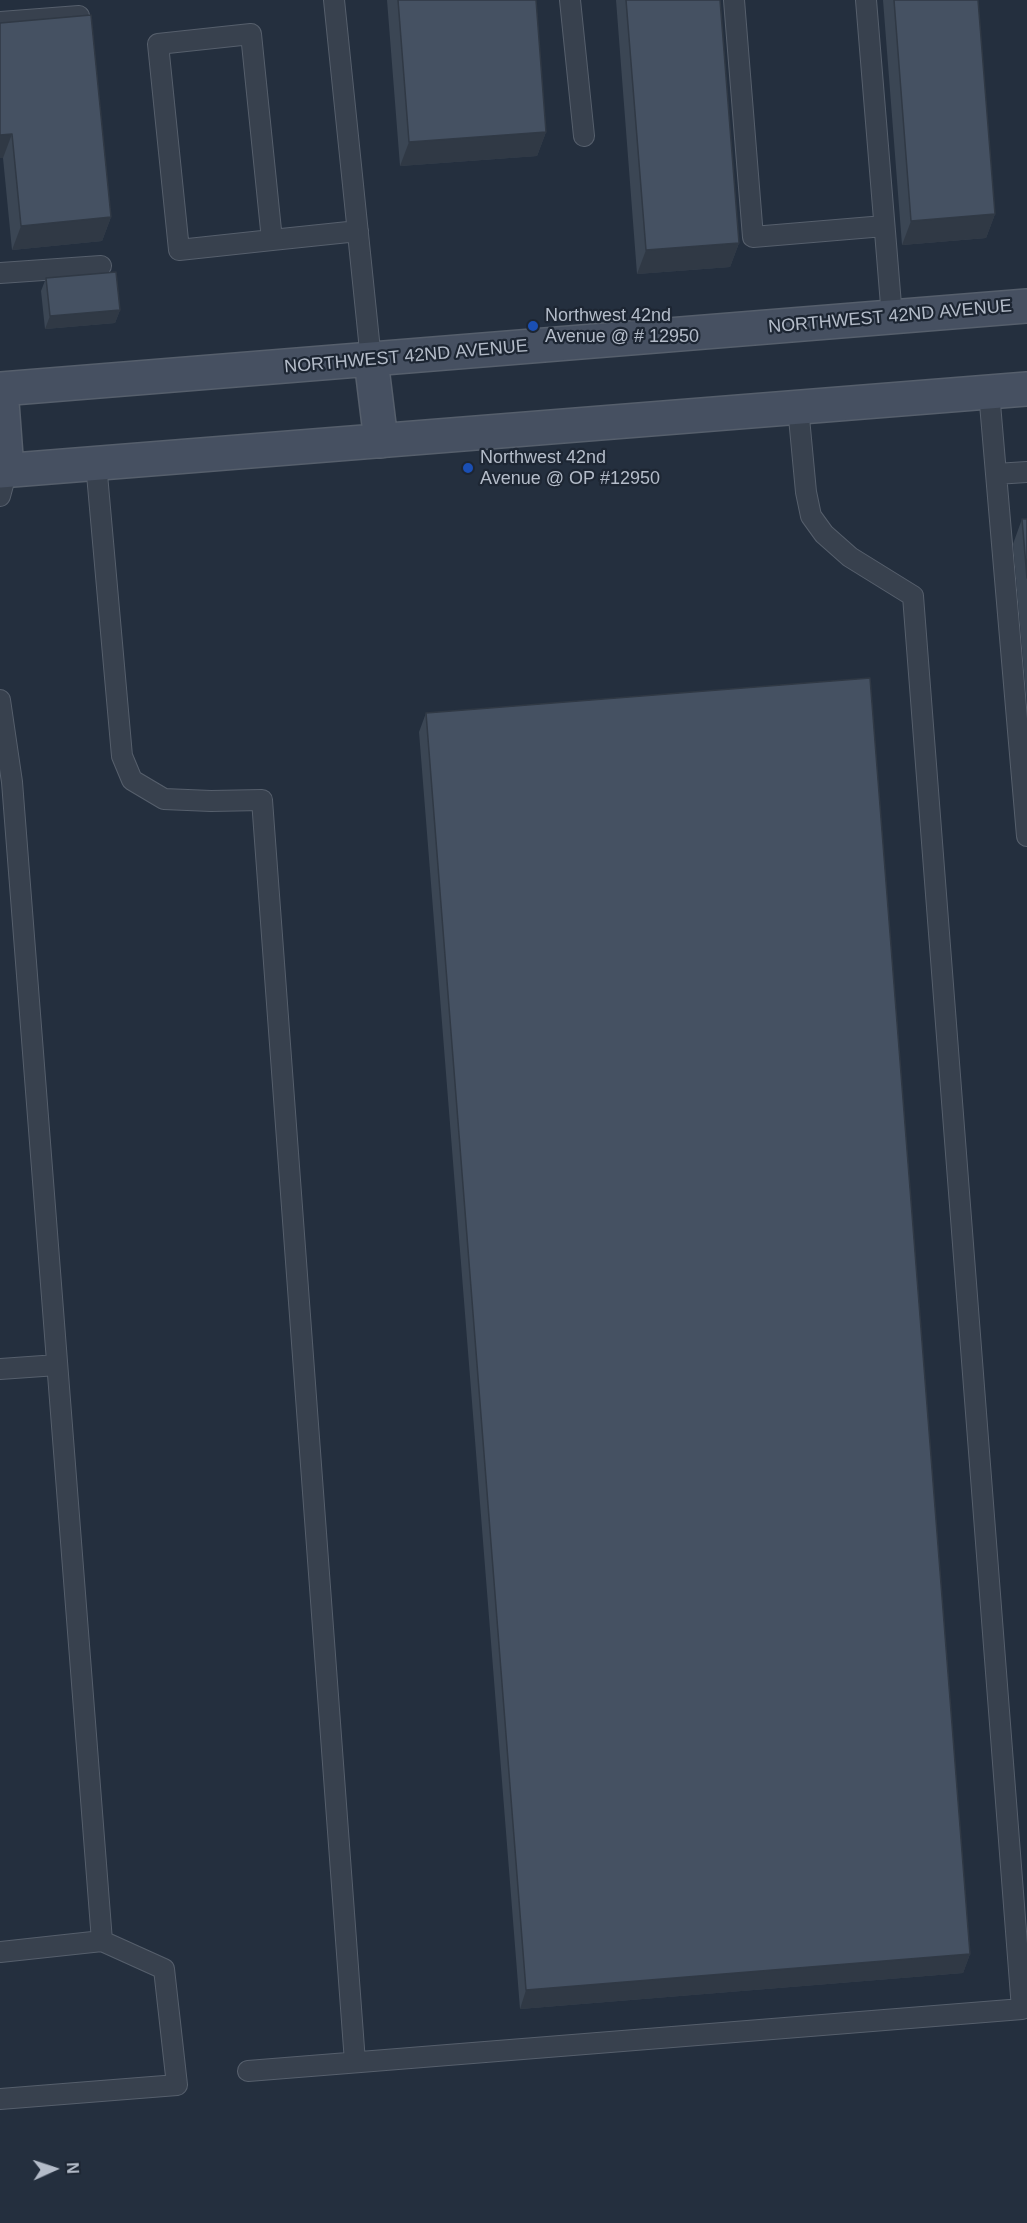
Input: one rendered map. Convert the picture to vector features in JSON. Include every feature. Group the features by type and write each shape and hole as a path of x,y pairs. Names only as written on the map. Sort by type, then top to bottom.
{"main road":[{"name":"NORTHWEST 42ND AVENUE","path":"0,389 1027,306"},
{"path":"370,360 381,441"},
{"path":"0,389 2,479 96,463 1027,389"}],"lane":[{"path":"334,0 370,360"},
{"path":"570,0 584,136"},
{"path":"734,0 753,237 884,226"},
{"path":"866,0 892,317"},
{"path":"0,22 79,16"},
{"path":"272,240 251,34 158,44 179,250 358,231"},
{"path":"0,273 101,266"},
{"path":"989,392 1027,835"},
{"path":"248,2071 1022,2009 913,596 850,556 824,534 811,516 806,492 798,407"},
{"path":"96,463 122,756 132,780 164,799 262,800 355,2062"},
{"path":"996,474 1027,472"},
{"path":"0,700 1,726 13,794 102,1941"},
{"path":"0,1369 57,1365"},
{"path":"0,1952 102,1941 164,1969 177,2085 0,2099"}],"building":[{"path":"398,0 536,0 546,132 409,142"},
{"path":"626,0 720,0 739,243 646,250"},
{"path":"894,0 978,0 995,214 911,221"},
{"path":"91,15 111,217 21,226 12,134 0,135 0,23"},
{"path":"116,272 120,310 50,316 46,278"},
{"path":"1022,519 1027,519 1027,578"},
{"path":"870,678 970,1954 526,1990 426,713"}],"place":[{"name":"Northwest 42nd Avenue @ # 12950","path":"533,326"},
{"name":"Northwest 42nd Avenue @ OP #12950","path":"468,468"}]}
